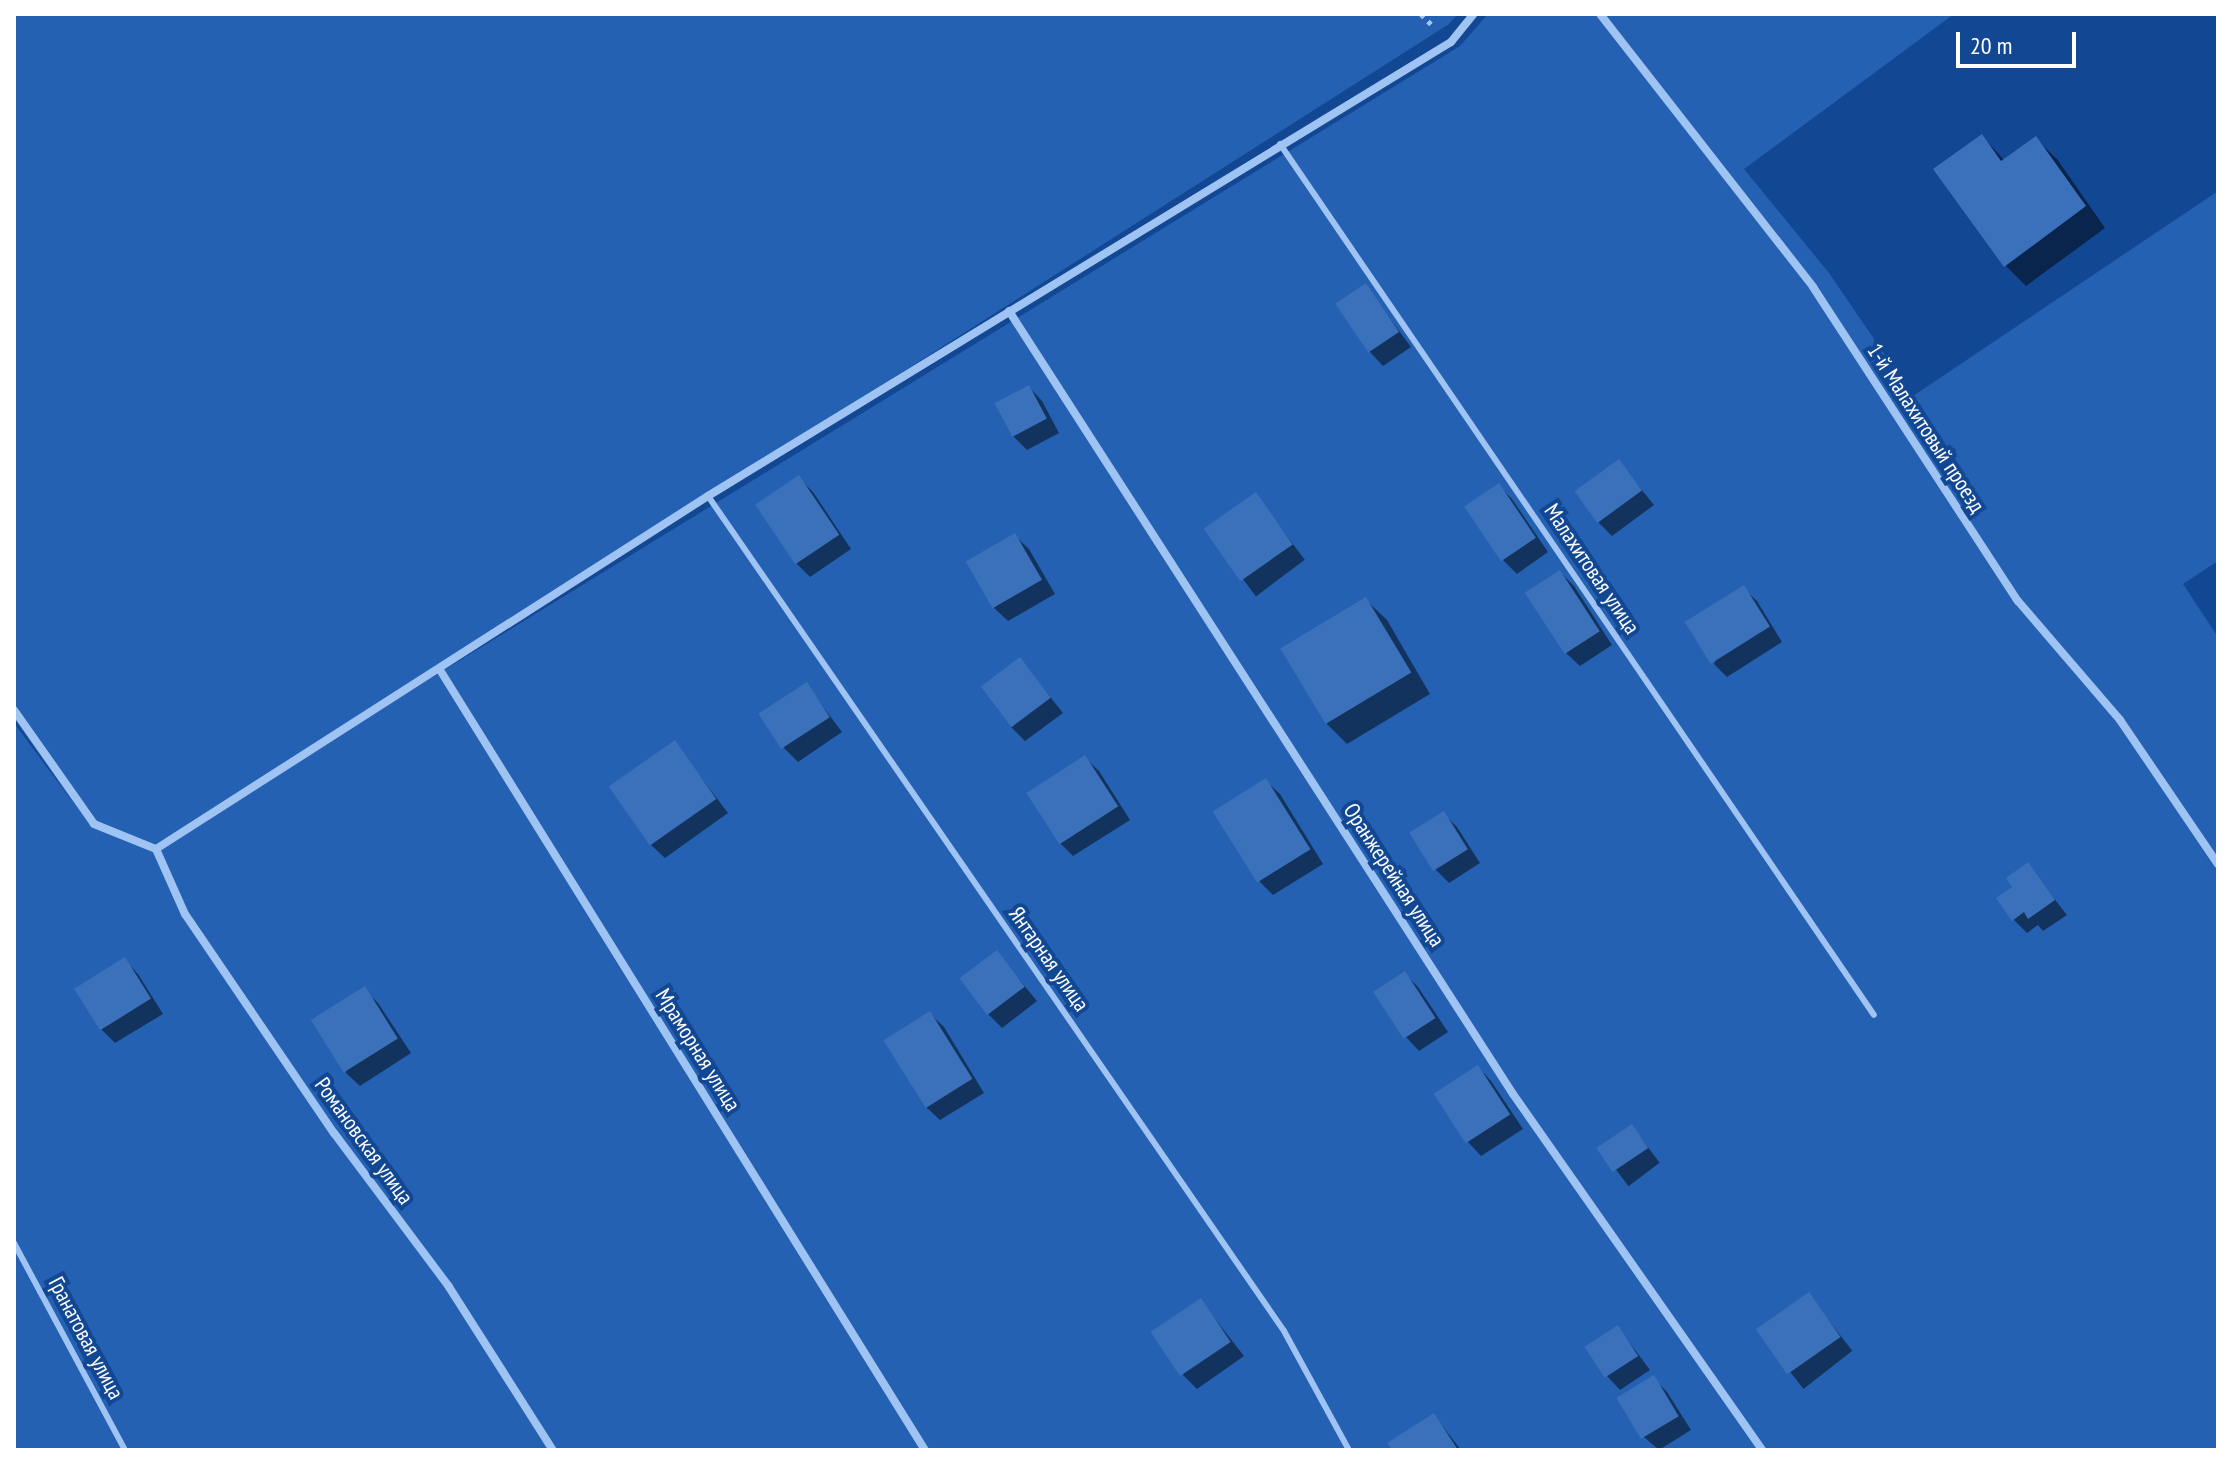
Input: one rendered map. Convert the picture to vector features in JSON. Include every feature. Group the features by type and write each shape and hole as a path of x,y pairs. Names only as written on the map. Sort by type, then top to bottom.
{"street":[{"path":"14,710 94,824 156,849 708,496 1451,42 1474,14"},
{"name":"1-й Малахитовый проезд","path":"1600,14 1813,287 2018,601 2120,720 2218,864"},
{"name":"Оранжерейная улица","path":"1009,311 1513,1094 1762,1450"},
{"name":"Мраморная улица","path":"440,670 925,1450"},
{"name":"Романовская улица","path":"156,849 185,914 334,1133 449,1287 553,1450"}],"lane":[{"name":"Малахитовая улица","path":"1280,144 1874,1015"},
{"name":"Янтарная улица","path":"708,496 1284,1331 1349,1450"},
{"name":"Гранатовая улица","path":"14,1243 125,1450"}],"shaded area":[{"path":"14,14 1458,14 1449,24 185,829 1460,46 1488,14 1954,14 1744,169 1829,273 1913,396 2218,191 2218,561 2183,584 2218,637 2218,1450 14,1450 14,723 75,805 14,718"}],"building":[{"path":"1982,134 2001,161 2036,136 2086,206 2004,267 1933,169"},
{"path":"1366,283 1399,332 1368,353 1335,304"},
{"path":"1029,385 1047,419 1012,437 995,403"},
{"path":"1619,459 1642,491 1597,523 1575,491"},
{"path":"799,475 839,535 795,564 755,505"},
{"path":"1499,483 1536,538 1501,561 1464,506"},
{"path":"1256,492 1293,544 1240,581 1204,529"},
{"path":"1015,533 1042,580 993,608 966,562"},
{"path":"1560,570 1600,631 1565,654 1525,593"},
{"path":"1744,585 1770,627 1711,664 1685,622"},
{"path":"1366,597 1411,672 1326,724 1280,649"},
{"path":"1020,657 1051,698 1012,727 981,686"},
{"path":"807,682 830,717 781,749 758,714"},
{"path":"675,740 716,799 650,845 609,786"},
{"path":"1085,755 1118,806 1060,844 1026,793"},
{"path":"1266,778 1311,849 1257,883 1213,811"},
{"path":"1444,811 1468,849 1433,871 1409,833"},
{"path":"2028,862 2055,900 2028,919 2024,912 2012,921 1996,898 2012,887 2006,878"},
{"path":"997,950 1025,987 987,1015 959,978"},
{"path":"125,957 151,999 100,1030 74,989"},
{"path":"1405,971 1435,1018 1404,1039 1373,992"},
{"path":"365,986 398,1039 344,1072 311,1020"},
{"path":"930,1011 972,1079 926,1108 883,1040"},
{"path":"1478,1065 1510,1114 1466,1143 1434,1094"},
{"path":"1632,1124 1648,1148 1613,1172 1596,1148"},
{"path":"1809,1292 1841,1337 1787,1374 1756,1329"},
{"path":"1201,1298 1231,1342 1180,1376 1150,1332"},
{"path":"1618,1325 1638,1356 1605,1378 1584,1347"},
{"path":"1654,1375 1679,1416 1641,1439 1616,1398"},
{"path":"1434,1413 1458,1450 1392,1450 1387,1443"}]}
